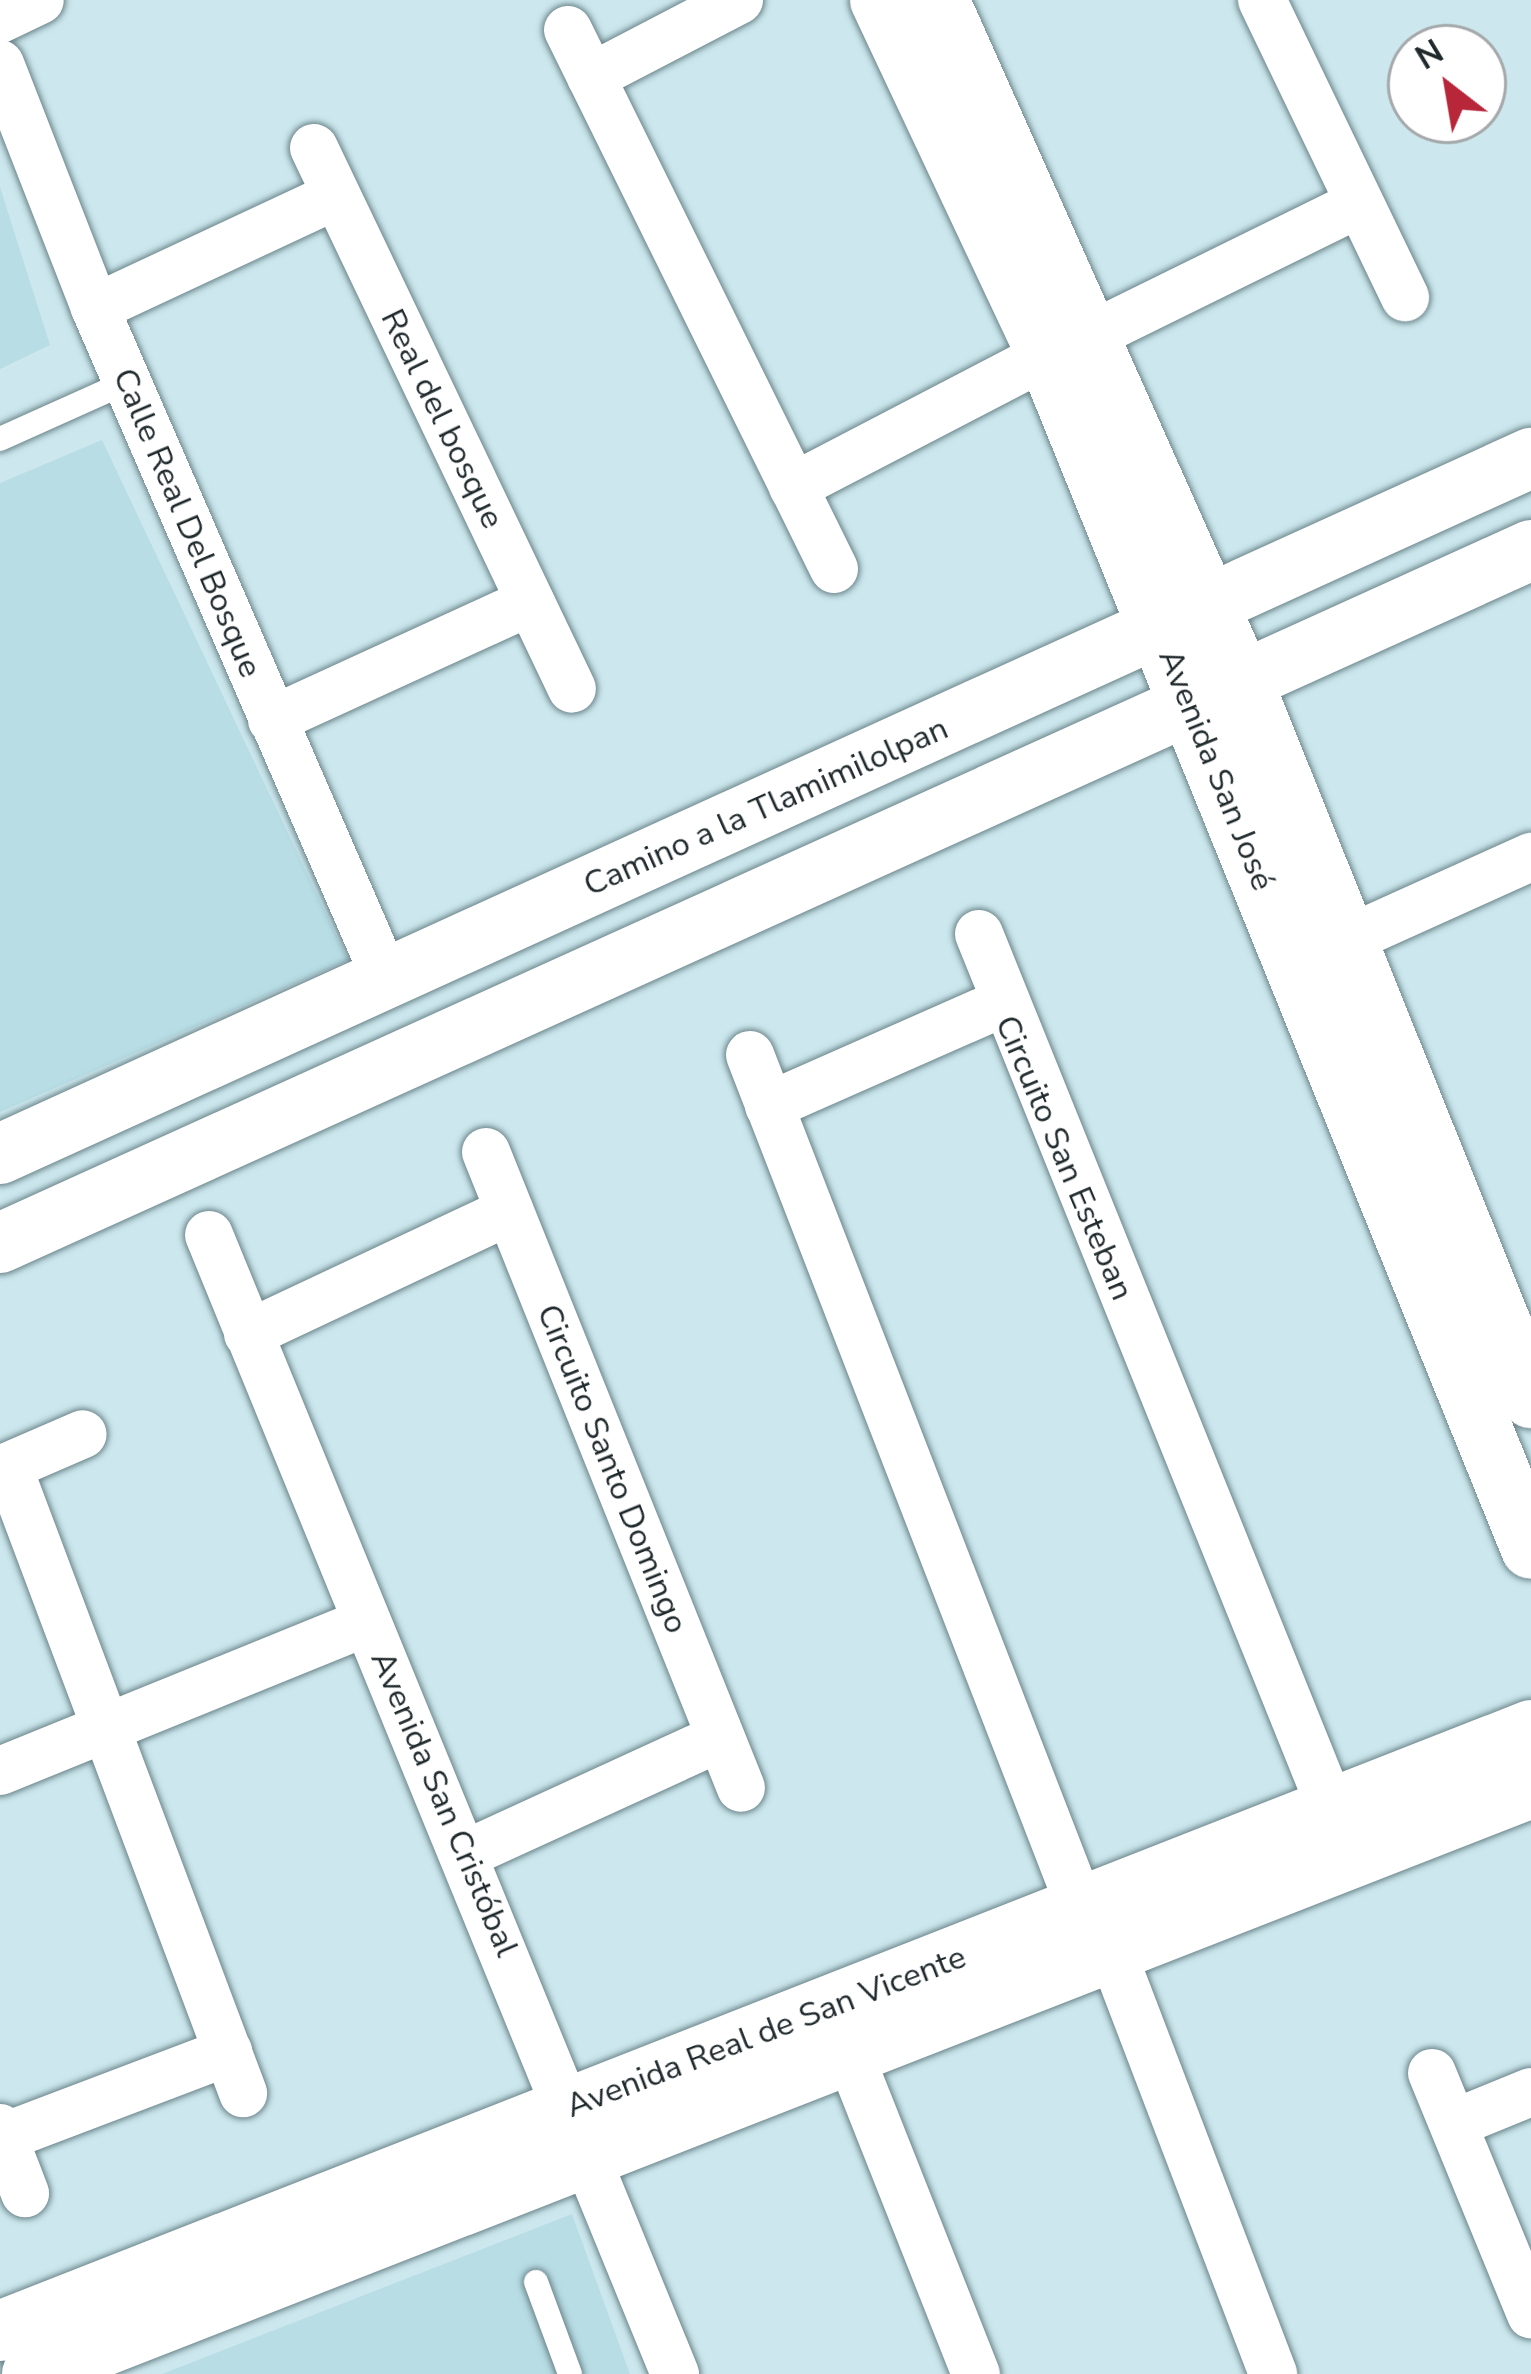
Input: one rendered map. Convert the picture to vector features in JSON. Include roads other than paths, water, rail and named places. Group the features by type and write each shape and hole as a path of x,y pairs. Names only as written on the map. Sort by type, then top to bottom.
{"street":[{"path":"0,19 40,0"},
{"path":"591,77 739,0"},
{"name":"Avenida San José","path":"880,0 1070,345"},
{"name":"Avenida San José","path":"939,0 1070,345 1217,693 1531,1549"},
{"path":"1262,0 1356,205 1406,297"},
{"path":"568,30 834,569"},
{"name":"Calle Real Del Bosque","path":"0,64 95,308 385,976"},
{"name":"Real del bosque","path":"314,148 572,689"},
{"path":"95,308 335,196"},
{"path":"793,487 1356,205"},
{"name":"Camino a la Tlamimilolpan","path":"0,1154 385,976 1185,621 1531,458"},
{"path":"0,1243 1531,550"},
{"path":"272,720 530,602"},
{"name":"Avenida San José","path":"1217,693 1349,939 1531,1398"},
{"path":"1349,939 1531,857"},
{"path":"979,934 1004,1003"},
{"name":"Circuito San Esteban","path":"769,1106 1004,1003 1331,1808"},
{"path":"750,1055 1273,2374"},
{"name":"Circuito Santo Domingo","path":"486,1152 741,1788"},
{"path":"248,1334 509,1211"},
{"name":"Avenida San Cristóbal","path":"209,1235 367,1622 468,1853 675,2374"},
{"path":"26,2192 2,2132 235,2072 109,1727 4,1469 83,1434"},
{"path":"0,1771 367,1622"},
{"name":"Avenida Real de San Vicente","path":"32,2374 577,2132 850,2056 1331,1808 1531,1730"},
{"path":"468,1853 719,1738"},
{"name":"Avenida Real de San Vicente","path":"0,2331 577,2132 1096,1931 1531,1788"},
{"path":"850,2056 976,2374"},
{"path":"1432,2073 1531,2314"},
{"path":"1454,2123 1531,2092"}],"lane":[{"path":"0,439 127,382"},
{"path":"536,2282 570,2374"}]}
